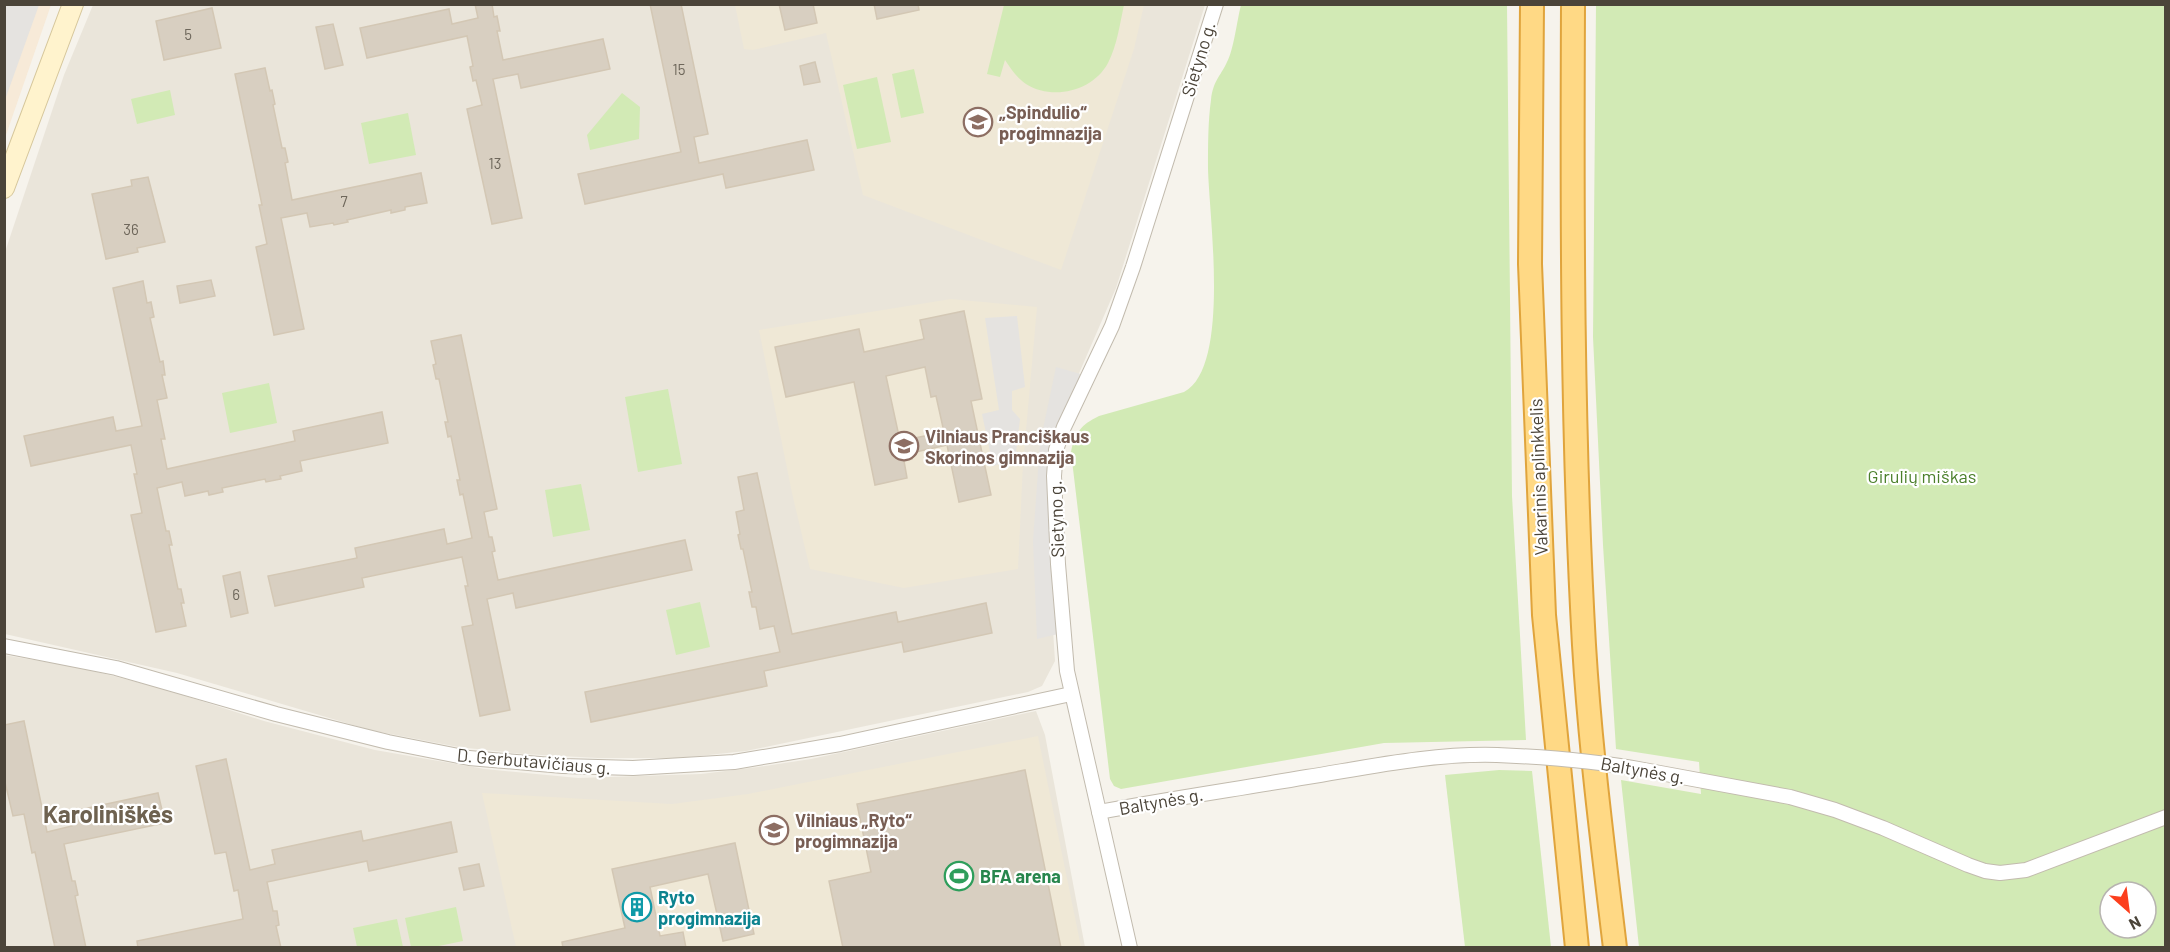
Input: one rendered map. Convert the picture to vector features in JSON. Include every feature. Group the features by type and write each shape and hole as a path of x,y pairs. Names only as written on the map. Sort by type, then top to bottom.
{"highway":[{"name":"Vakarinis aplinkkelis","path":"1532,4 1530,264 1543,603 1577,948"},
{"path":"1573,4 1572,326 1584,645 1589,716 1615,948"}],"main road":[{"path":"4,188 73,4"}],"street":[{"name":"Sietyno g.","path":"1130,948 1067,671 1058,564 1054,476 1056,450 1064,427 1112,326 1133,267 1216,4"},
{"name":"D. Gerbutavičiaus g.","path":"4,646 116,668 276,714 388,742 469,758 563,766 633,768 734,762 840,744 1071,694"},
{"name":"Baltynės g.","path":"1099,812 1399,762 1497,755 1600,762 1790,797 1835,810 1968,865 2000,873 2026,870 2166,817"}],"shaded area":[{"path":"5,5 51,5 5,138"},
{"path":"39,5 5,100 4,6"},
{"path":"93,5 1205,5 1116,288 1077,378 1045,504 1055,661 1042,686 1028,692 746,751 680,758 598,758 523,754 458,747 370,730 177,673 5,634 5,252 64,75"},
{"name":"„Spindulio“ progimnazija","path":"735,5 1144,5 1134,49 1061,270 863,195 826,33 753,50 744,49"},
{"name":"Vilniaus Pranciškaus Skorinos gimnazija","path":"951,299 1037,307 1023,464 1018,569 904,588 810,569 759,330"},
{"path":"1017,316 1025,387 1012,391 1012,410 1020,419 1015,460 993,466 982,414 999,410 985,318"},
{"path":"1056,367 1084,375 1051,464 1049,527 1058,634 1037,639 1033,541 1040,443"},
{"path":"4,655 82,668 164,689 264,721 375,750 485,769 578,778 701,774 758,767 811,759 1036,711 1045,735 1085,947 5,947"},
{"name":"Vilniaus „Ryto“ progimnazija","path":"1038,736 1081,947 516,947 482,793 672,804 748,794"}],"green space":[{"path":"1004,4 1124,5 1114,49 1101,73 1083,86 1072,90 1048,92 1026,84 1005,60 1000,77 987,74"},
{"path":"1241,5 1507,5 1512,496 1526,740 1384,743 1121,789 1114,786 1110,779 1071,452 1080,430 1099,416 1184,392 1199,377 1208,353 1213,323 1213,253 1208,168 1210,108 1213,88 1232,50"},
{"name":"Girulių miškas","path":"1596,5 2165,5 2165,947 1639,947 1621,780 1701,794 1699,762 1616,749 1593,337"},
{"path":"914,69 924,113 901,118 892,74"},
{"path":"877,77 891,142 857,149 843,85"},
{"path":"170,90 175,115 137,124 131,99"},
{"path":"622,93 640,107 639,139 590,150 587,135"},
{"path":"408,113 416,155 369,164 361,123"},
{"path":"269,383 277,423 230,433 222,393"},
{"path":"668,389 682,464 638,472 625,397"},
{"path":"581,484 590,530 553,537 545,490"},
{"path":"700,602 710,647 676,655 666,610"},
{"path":"1499,770 1532,771 1551,947 1465,947 1445,775"},
{"path":"456,907 463,941 434,947 411,947 405,918"},
{"path":"397,919 403,947 357,947 353,928"}],"building":[{"path":"475,4 492,4 500,31 497,31 503,60 603,39 610,69 521,88 518,74 493,79 522,218 492,224 467,109 482,105 476,80 473,81 470,67 473,66 467,36 367,58 360,28 449,9 452,24 478,18"},
{"path":"650,4 681,4 708,134 694,137 699,163 807,140 814,170 726,188 723,174 585,204 578,174 681,152"},
{"path":"779,4 813,4 817,23 785,30"},
{"path":"874,4 918,4 919,10 877,19"},
{"path":"212,8 221,48 164,60 156,21"},
{"path":"333,24 343,65 325,69 316,27"},
{"path":"815,62 820,82 804,85 800,66"},
{"path":"265,68 275,104 273,105 282,148 285,148 288,162 285,163 292,200 421,173 427,203 405,207 405,210 391,213 391,210 347,220 348,222 334,225 333,223 310,227 307,213 281,218 304,329 274,335 256,247 267,244 259,205 262,205 235,74"},
{"path":"148,177 165,242 137,248 138,252 106,259 92,194 132,186 131,180"},
{"path":"211,280 215,296 180,303 177,286"},
{"path":"143,281 147,303 151,302 154,317 150,318 165,375 162,375 167,398 157,400 165,439 161,439 167,469 295,441 293,431 382,412 388,443 300,461 302,471 280,476 281,479 266,482 265,479 222,488 223,492 209,495 208,491 185,496 182,482 157,488 166,531 169,531 172,545 169,545 178,589 181,589 184,603 181,603 186,626 156,632 131,515 142,513 131,445 31,466 24,436 113,417 116,431 142,426 113,288"},
{"name":"Vilniaus Pranciškaus Skorinos gimnazija","path":"964,311 982,399 971,401 991,495 959,502 947,445 911,453 912,459 904,461 907,478 875,485 854,382 786,397 775,347 859,329 864,352 924,339 920,320","holes":["925,367 931,397 936,396 944,432 900,441 886,376"]},
{"path":"461,335 497,509 484,512 489,537 492,537 495,551 492,552 498,580 685,540 692,570 516,608 513,593 487,599 510,710 480,716 462,627 473,625 462,557 362,578 364,587 275,606 268,576 357,558 355,548 444,529 447,544 472,538 463,494 460,495 457,480 460,480 451,436 448,437 445,422 448,422 439,379 436,379 433,365 436,364 431,341"},
{"path":"757,473 792,634 896,612 898,622 986,603 992,633 904,652 902,642 764,671 767,686 591,722 585,692 780,652 774,626 760,629 756,607 752,607 749,592 752,592 738,535 740,534 736,512 744,510 738,477"},
{"path":"240,572 248,613 231,617 223,576"},
{"path":"24,721 47,832 72,826 69,812 158,793 165,823 64,844 72,881 75,881 78,895 75,896 86,948 55,948 35,852 32,853 24,814 13,816 4,778 4,725"},
{"path":"226,759 250,870 275,864 272,850 361,831 363,841 451,822 457,852 369,871 367,861 267,882 273,911 277,911 279,925 276,926 281,948 138,948 137,941 243,919 238,890 234,891 226,852 215,854 196,766"},
{"name":"BFA arena","path":"1025,770 1061,948 843,948 829,881 871,872 857,804"},
{"name":"Ryto progimnazija","path":"735,843 754,934 723,941 708,874 650,887 660,936 683,932 686,948 563,948 562,942 625,928 612,869"},
{"path":"479,864 484,886 464,890 459,868"}],"place":[{"name":"„Spindulio“ progimnazija","path":"978,122"},
{"name":"Vilniaus Pranciškaus Skorinos gimnazija","path":"904,446"},
{"name":"Vilniaus „Ryto“ progimnazija","path":"774,830"},
{"name":"BFA arena","path":"959,876"},
{"name":"Ryto progimnazija","path":"637,907"}],"district":[{"name":"Karoliniškės","path":"108,813"}]}
